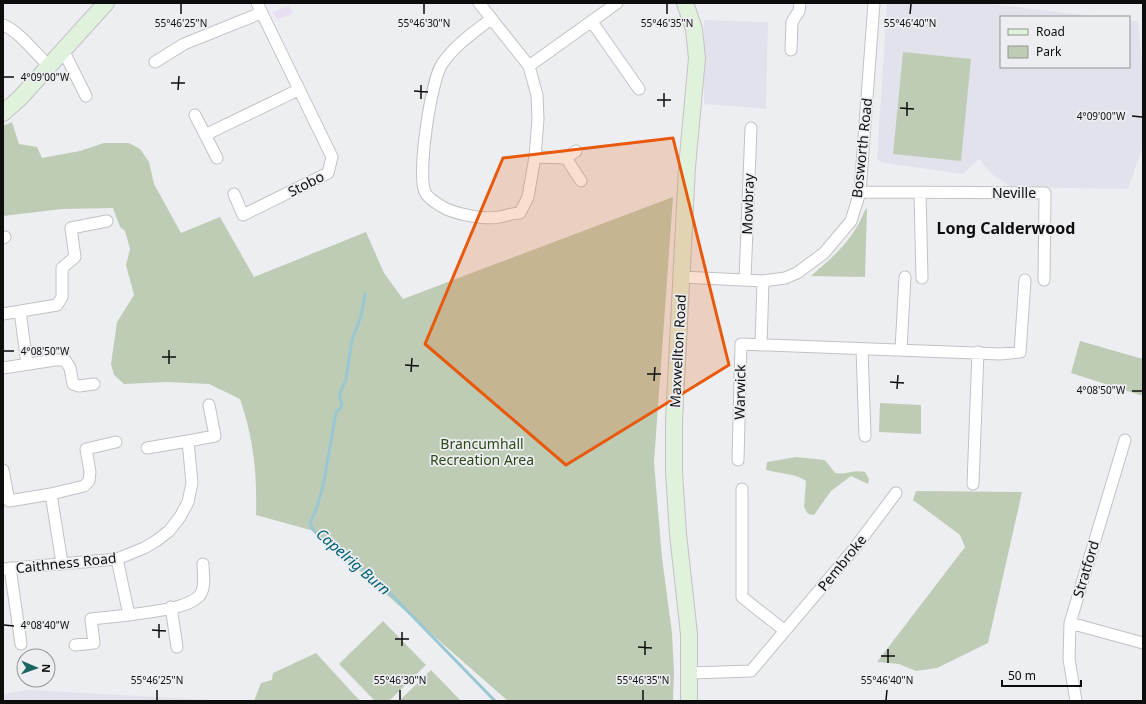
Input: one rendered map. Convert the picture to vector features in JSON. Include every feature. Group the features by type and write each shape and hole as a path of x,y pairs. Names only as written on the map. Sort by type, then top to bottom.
{"street":[{"path":"3,113 20,98 48,65 106,3"},
{"path":"479,3 528,66 537,95 538,120 535,157 528,197 520,213 487,218 454,212 441,207 425,193 422,180 424,150 431,98 441,66 458,45 491,19"},
{"path":"528,66 617,3"},
{"name":"Maxwellton Road","path":"685,3 694,29 697,58 687,167 674,420 674,472 678,534 689,634 689,701"},
{"path":"791,50 792,22 799,11 800,3"},
{"name":"Bosworth Road","path":"682,277 763,281 785,278 797,274 824,253 851,221 860,192 874,3"},
{"name":"Stobo","path":"155,62 184,44 259,8 288,65 298,90 318,124 323,141 332,158 328,173 243,215 234,194"},
{"path":"592,22 638,89"},
{"path":"3,25 20,35 24,42 48,65"},
{"path":"63,50 86,96"},
{"path":"205,135 298,90"},
{"path":"195,115 217,158"},
{"name":"Mowbray","path":"745,280 751,128"},
{"path":"535,157 566,158 576,151"},
{"path":"566,158 581,181"},
{"name":"Neville","path":"860,192 1045,193 1044,280"},
{"path":"920,193 922,278"},
{"path":"3,314 57,305 62,297 62,268 75,257 71,228 107,221"},
{"path":"901,349 905,277"},
{"name":"Warwick","path":"738,460 741,344 1000,354 1020,352 1025,280"},
{"path":"760,344 763,281"},
{"path":"20,312 26,364"},
{"path":"862,349 865,436"},
{"path":"973,484 978,352"},
{"path":"3,368 65,360 70,368 73,384 79,386 94,384"},
{"path":"147,448 215,436 209,405"},
{"name":"Stratford","path":"1076,701 1069,659 1070,623 1125,440"},
{"name":"Caithness Road","path":"7,569 117,559 144,548 156,541 169,531 180,517 188,502 192,483 188,441"},
{"path":"3,470 9,501 51,494 84,486 89,481 90,472 86,449 116,442"},
{"path":"742,489 742,597 785,631"},
{"name":"Pembroke","path":"690,674 751,671 854,549 896,493"},
{"path":"51,494 62,563"},
{"path":"117,559 129,615"},
{"path":"75,645 94,643 91,619 129,615 193,601 201,594 203,586 202,564"},
{"path":"7,569 8,598 21,644"},
{"path":"171,607 177,647"},
{"path":"1070,623 1143,643"}],"highlighted area":[{"path":"673,138 729,365 566,465 425,344 503,158"}],"shaded area":[{"path":"887,3 982,3 1093,16 1000,16 1000,68 1130,68 1130,20 1138,21 1143,73 1143,146 1128,189 1011,187 993,175 979,159 963,174 885,163 877,160"},
{"path":"289,5 293,13 277,20 273,12"},
{"path":"704,20 768,22 766,109 704,104"},
{"path":"30,690 228,701 3,701 3,694"}],"green space":[{"path":"903,52 971,59 961,161 893,154"},
{"name":"Brancumhall Recreation Area","path":"12,122 19,144 37,147 42,158 80,151 104,143 129,143 140,149 149,162 154,184 181,233 220,217 254,277 366,232 384,273 403,299 673,197 654,462 662,558 672,633 674,672 673,701 508,701 314,531 256,515 254,457 249,429 240,399 209,384 166,382 124,384 114,375 111,364 117,322 134,295 126,265 130,249 125,231 120,227 113,208 62,209 3,216 3,126"},
{"path":"867,208 865,277 811,276 849,239"},
{"path":"1080,341 1143,359 1143,396 1071,373"},
{"path":"880,403 921,405 921,434 879,432"},
{"path":"796,457 825,460 835,473 857,471 865,472 869,479 868,484 851,476 831,491 814,515 808,514 804,507 806,481 793,475 766,470 767,462"},
{"path":"916,491 1022,492 988,643 937,668 916,671 899,664 877,662 965,547 960,535 913,500"},
{"path":"383,621 426,665 389,701 375,701 339,664"},
{"path":"316,653 360,701 254,701 261,683 272,680 273,673"},
{"path":"431,670 461,701 399,701"}],"waterway":[{"name":"Capelrig Burn","path":"365,294 361,316 352,340 346,379 340,393 342,403 341,408 336,412 323,486 317,507 310,523 314,531 341,555 358,565 386,589 495,701"}],"district":[{"name":"Long Calderwood","path":"1006,228"}]}
